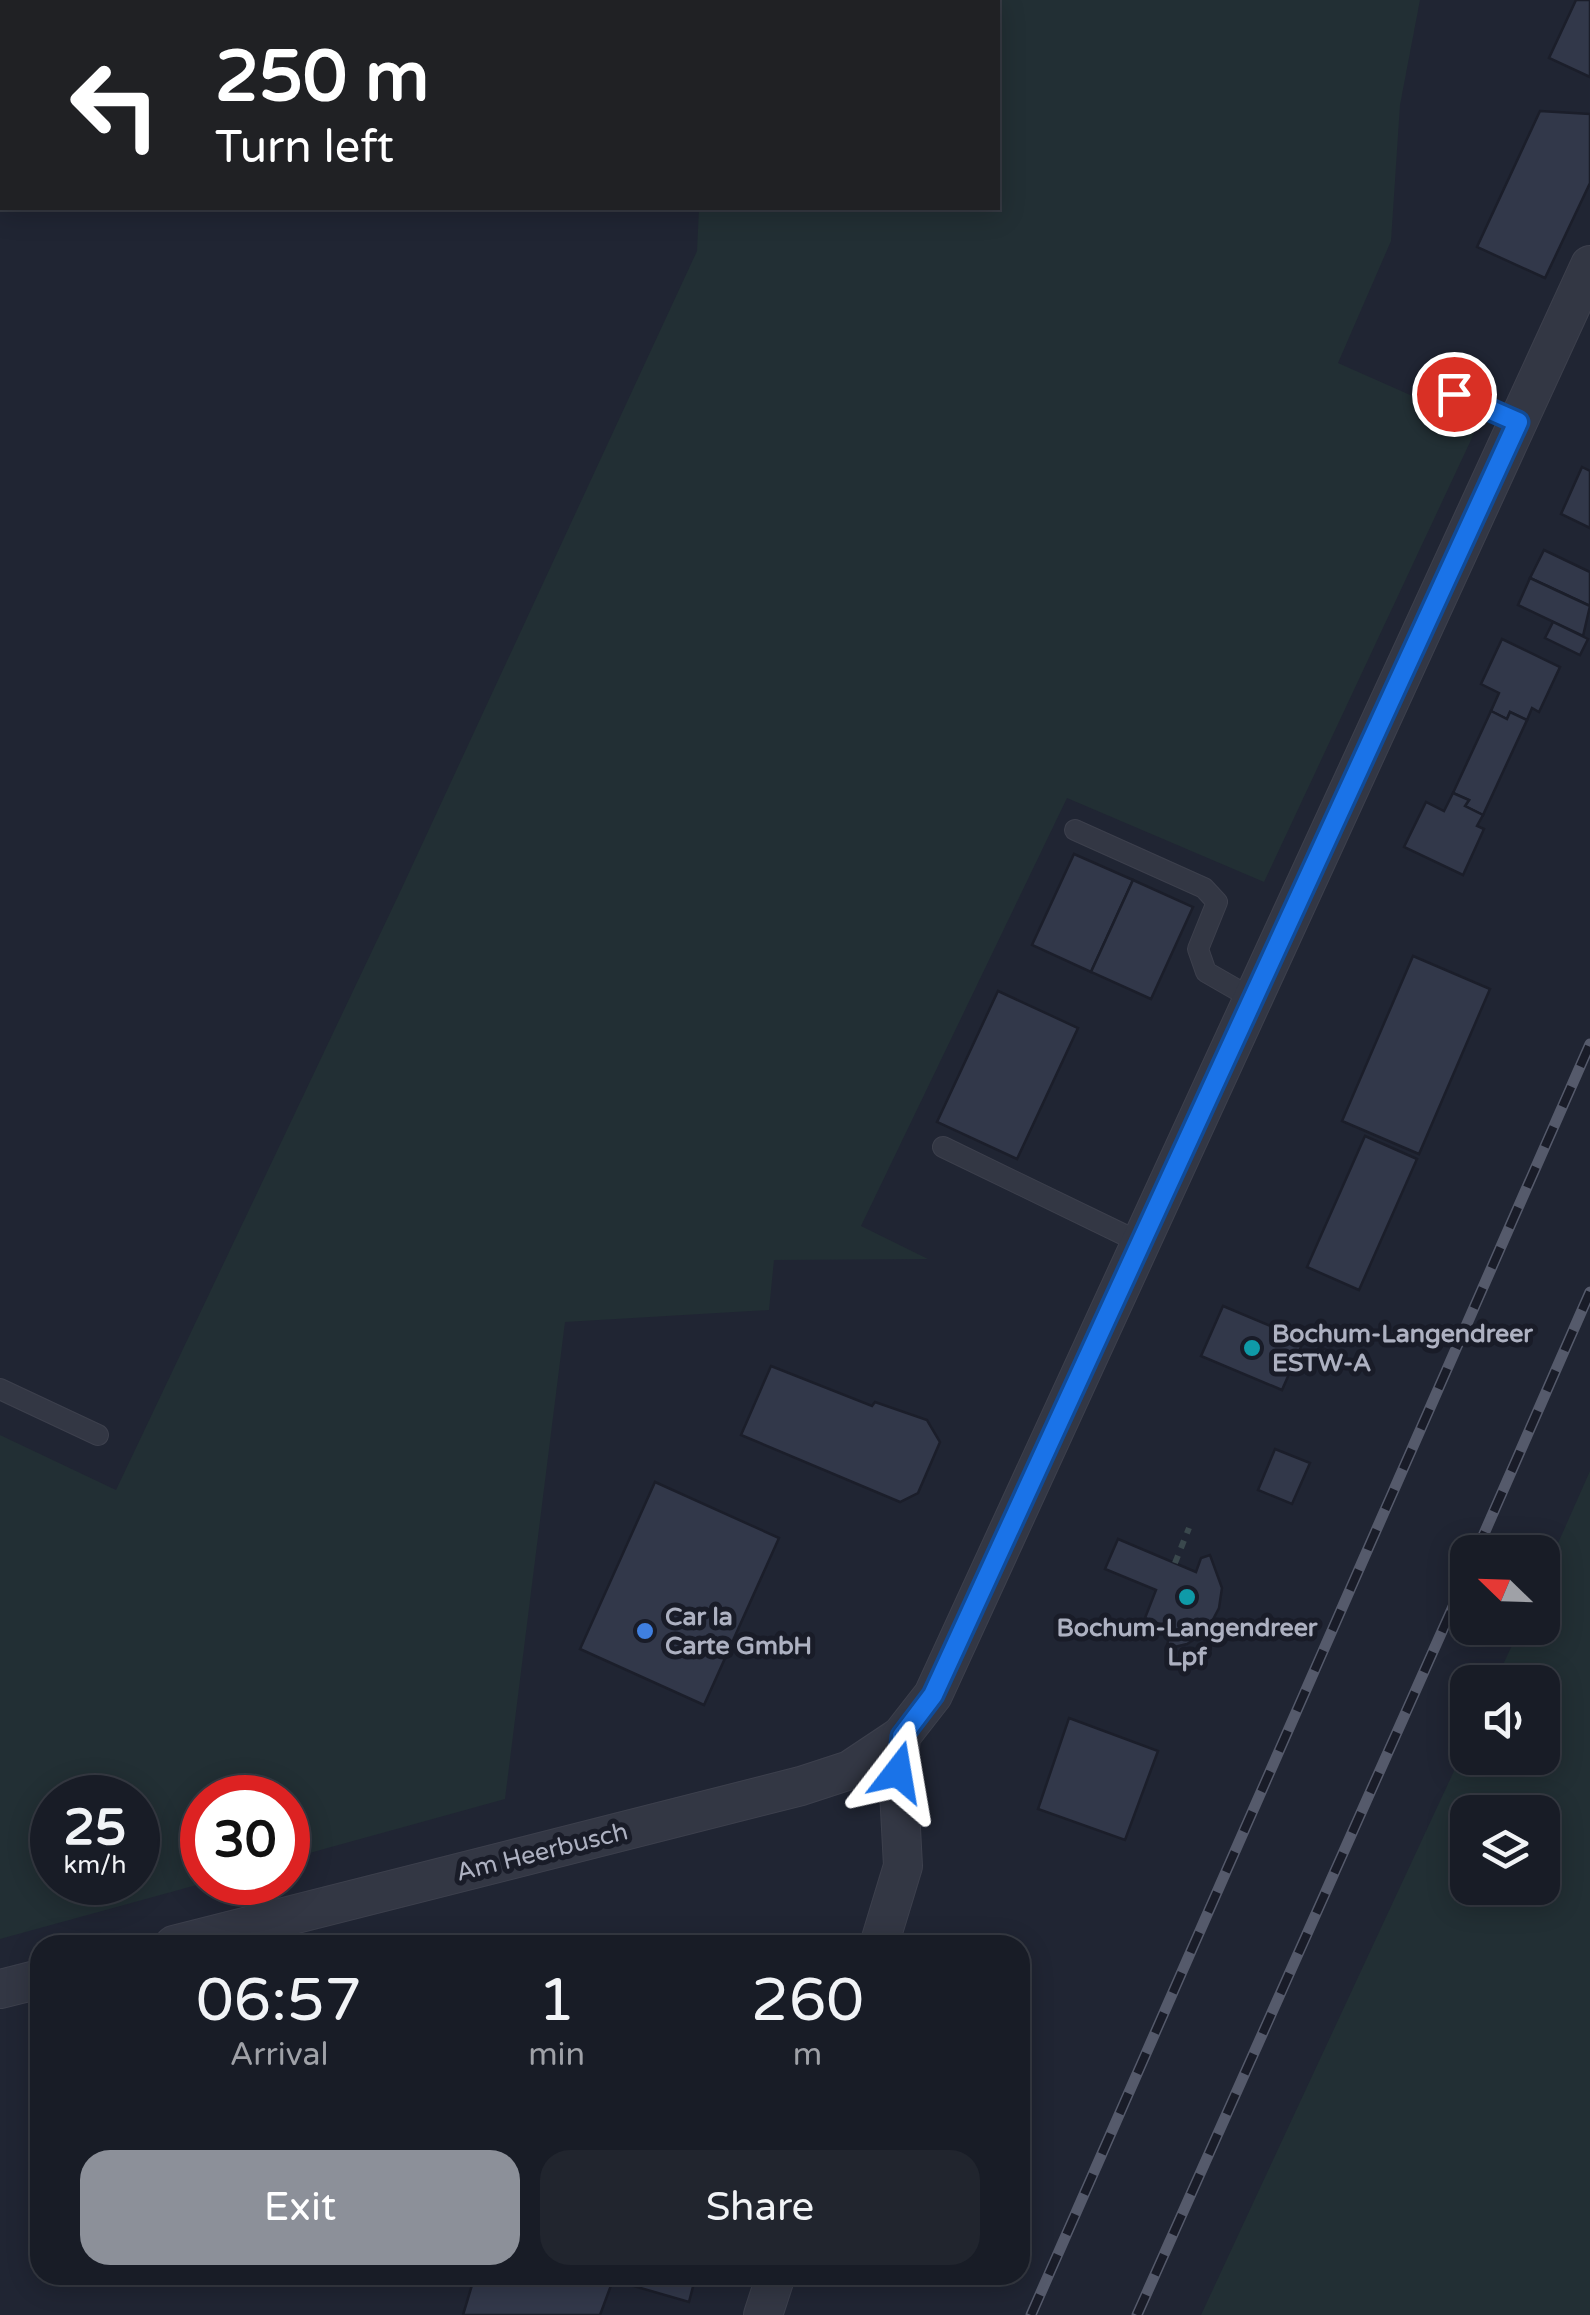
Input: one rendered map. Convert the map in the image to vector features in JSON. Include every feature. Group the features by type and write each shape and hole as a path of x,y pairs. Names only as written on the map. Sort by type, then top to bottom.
{"street":[{"path":"882,1935 902,1866 898,1772 902,1736 933,1695 1590,265"},
{"name":"Am Heerbusch","path":"213,1935 800,1786 850,1770 902,1736"},
{"path":"0,1989 30,1982"},
{"path":"763,2315 773,2285"}],"lane":[{"path":"1454,394 1518,422"},
{"path":"1076,830 1204,888 1217,902 1198,949 1206,972 1253,999"},
{"path":"943,1148 1141,1243"},
{"path":"0,1389 98,1435"}],"path":[{"path":"1175,1563 1190,1528"}],"shaded area":[{"path":"1000,0 1420,0 1400,105 1391,241 1338,363 1478,425 1264,882 1067,798 861,1226 928,1259 774,1260 769,1310 565,1322 505,1799 310,1853 310,1775 180,1775 180,1890 160,1895 160,1775 30,1775 30,1905 124,1905 0,1939 0,1435 116,1490 400,892 697,251 699,210 1000,210"},
{"path":"1590,1471 1590,2315 1201,2315 1452,1775 1560,1775 1560,1665 1503,1665 1512,1645 1560,1645 1560,1539"}],"building":[{"path":"1576,0 1590,0 1590,77 1549,58"},
{"path":"1540,111 1590,114 1590,183 1545,278 1477,247"},
{"path":"1582,467 1590,471 1590,528 1561,514"},
{"path":"1544,550 1590,572 1590,606 1530,578"},
{"path":"1530,578 1590,606 1583,636 1518,605"},
{"path":"1553,622 1588,639 1580,655 1545,638"},
{"path":"1502,639 1560,667 1539,712 1532,708 1527,720 1510,712 1507,719 1491,711 1499,693 1481,684"},
{"path":"1491,711 1507,719 1510,712 1527,720 1483,815 1465,806 1469,800 1453,793"},
{"path":"1453,793 1469,800 1465,806 1483,815 1477,826 1484,829 1463,875 1404,847 1426,802 1444,811"},
{"path":"1074,854 1133,880 1091,972 1032,945"},
{"path":"1133,880 1193,907 1151,999 1091,972"},
{"path":"1413,956 1490,989 1419,1154 1342,1121"},
{"path":"998,991 1078,1028 1017,1159 937,1122"},
{"path":"1365,1136 1417,1159 1359,1290 1307,1267"},
{"name":"Bochum-Langendreer ESTW-A","path":"1223,1306 1304,1340 1282,1390 1201,1356"},
{"path":"1319,1347 1329,1351 1322,1367 1312,1363"},
{"path":"771,1366 872,1406 875,1402 927,1420 940,1442 918,1493 900,1502 741,1435"},
{"path":"1275,1449 1310,1463 1292,1504 1258,1490"},
{"path":"655,1482 779,1538 704,1705 580,1649"},
{"name":"Bochum-Langendreer Lpf","path":"1118,1539 1196,1572 1201,1558 1210,1555 1222,1588 1219,1608 1207,1631 1187,1644 1166,1649 1171,1629 1145,1618 1156,1590 1105,1569"},
{"path":"1069,1718 1158,1751 1125,1840 1038,1809"},
{"path":"472,2285 611,2285 600,2315 463,2315"},
{"path":"630,2285 693,2285 689,2302"}],"railway":[{"path":"1031,2315 1590,1044"},
{"path":"1483,1535 1590,1292"},
{"path":"1137,2315 1450,1613"}],"place":[{"name":"Bochum-Langendreer ESTW-A","path":"1252,1348"},
{"name":"Bochum-Langendreer Lpf","path":"1187,1597"},
{"name":"Car la Carte GmbH","path":"645,1631"}],"route":[{"path":"898,1772 902,1736 933,1695 1518,422 1454,394"}]}
